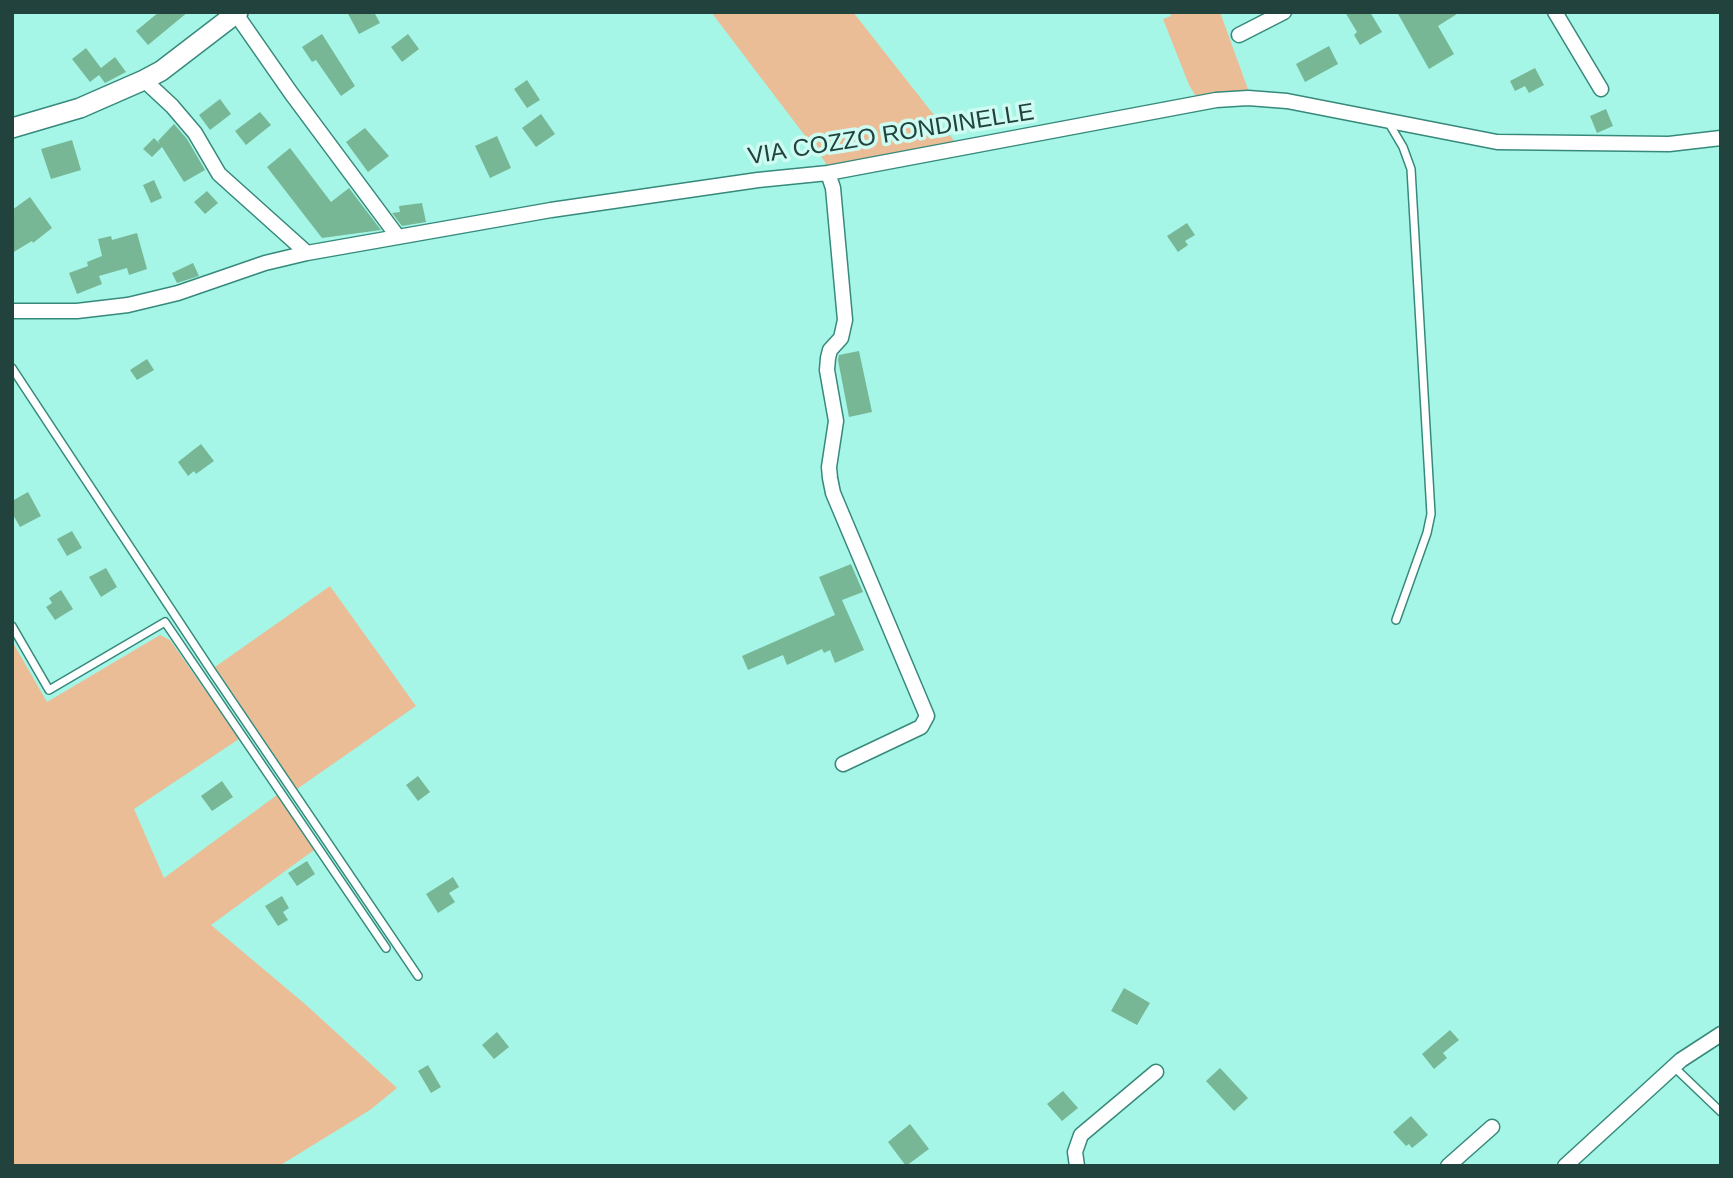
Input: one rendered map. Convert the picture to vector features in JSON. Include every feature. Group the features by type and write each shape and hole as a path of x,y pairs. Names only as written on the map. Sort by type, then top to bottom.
{"main road":[{"path":"12,128 80,108 144,80 161,71 230,15"}],"street":[{"path":"1239,35 1284,12"},
{"path":"1555,12 1601,89"},
{"path":"230,15 398,237"},
{"path":"144,80 172,106 195,133 219,174 307,254"},
{"name":"VIA COZZO RONDINELLE","path":"12,311 77,312 128,305 178,293 265,262 307,254 551,210 758,180 828,173 1216,100 1270,99 1497,142 1669,144 1721,138"},
{"path":"828,173 832,188 845,320 841,338 828,358 827,370 836,421 830,478 833,493 927,716 921,727 843,764"},
{"path":"1565,1166 1674,1067 1721,1034"},
{"path":"1077,1166 1075,1152 1081,1135 1156,1072"},
{"path":"1448,1166 1492,1127"}],"lane":[{"path":"1387,120 1403,148 1410,170 1431,514 1427,533 1396,620"},
{"path":"12,368 211,670 418,976"},
{"path":"12,626 49,690 165,622 386,948"},
{"path":"1674,1067 1721,1112"}],"shaded area":[{"path":"711,12 853,12 956,143 828,166"},
{"path":"1170,12 1220,12 1249,92 1197,98 1189,85 1163,19 1171,16"},
{"path":"330,586 416,706 297,789 215,667"},
{"path":"160,635 170,640 239,739 134,809 164,878 277,795 314,850 211,925 305,1004 397,1088 370,1110 279,1166 12,1166 12,641 47,702"}],"building":[{"path":"159,12 188,12 148,45 136,31"},
{"path":"347,12 374,12 380,23 359,34"},
{"path":"1345,12 1370,12 1382,32 1360,45 1354,35 1357,32"},
{"path":"1397,12 1460,12 1438,26 1454,54 1429,69"},
{"path":"322,34 355,86 341,96 316,60 312,62 302,47"},
{"path":"408,34 419,49 402,62 391,47"},
{"path":"1329,46 1338,64 1305,82 1296,64"},
{"path":"86,48 101,68 115,57 126,72 105,83 99,75 90,82 72,59"},
{"path":"1535,68 1544,85 1529,93 1525,86 1515,91 1510,81"},
{"path":"527,80 540,100 527,108 514,89"},
{"path":"220,99 231,114 210,130 199,115"},
{"path":"1606,109 1613,126 1597,133 1590,116"},
{"path":"260,112 271,125 246,145 235,131"},
{"path":"541,114 555,134 536,147 522,128"},
{"path":"174,124 187,139 205,170 184,182 162,147 152,157 143,149 154,138 160,144 158,141"},
{"path":"365,128 389,156 368,172 346,142"},
{"path":"497,136 511,168 490,178 475,146"},
{"path":"72,140 81,170 51,179 41,149"},
{"path":"290,148 331,202 349,188 381,230 322,238 267,167"},
{"path":"154,180 162,198 151,203 143,185"},
{"path":"207,191 218,203 205,214 194,202"},
{"path":"30,197 52,228 33,243 32,241 12,253 12,210"},
{"path":"422,203 426,222 402,226 392,213 400,212 399,206"},
{"path":"1187,223 1195,235 1185,241 1188,245 1178,252 1167,236"},
{"path":"137,233 147,269 129,275 127,268 99,276 102,284 77,294 69,273 88,266 87,262 102,256 98,239 111,236 112,240"},
{"path":"193,263 199,276 177,283 172,273"},
{"path":"859,351 872,412 849,417 838,360 839,355"},
{"path":"147,359 154,370 137,380 130,370"},
{"path":"201,444 214,461 196,474 194,471 188,476 178,462"},
{"path":"28,492 41,516 20,527 12,513 12,501"},
{"path":"72,531 82,548 67,556 57,539"},
{"path":"851,564 863,592 842,600 864,650 835,663 830,650 824,653 822,649 787,665 783,655 748,670 742,656 835,615 819,577"},
{"path":"106,568 117,587 101,597 89,577"},
{"path":"61,590 73,609 55,620 46,607 52,603 49,598"},
{"path":"418,776 430,792 418,801 406,785"},
{"path":"222,781 233,797 212,811 201,796"},
{"path":"307,861 315,874 297,886 288,873"},
{"path":"453,877 459,887 449,893 455,902 438,913 426,894"},
{"path":"282,896 289,908 283,912 288,920 278,926 265,906"},
{"path":"1124,988 1150,1003 1137,1025 1111,1011"},
{"path":"1450,1030 1459,1040 1443,1053 1447,1058 1434,1069 1422,1054"},
{"path":"497,1032 509,1047 494,1059 482,1045"},
{"path":"428,1065 441,1087 431,1093 418,1071"},
{"path":"1220,1068 1248,1098 1234,1111 1206,1081"},
{"path":"1063,1091 1078,1108 1062,1121 1047,1104"},
{"path":"1411,1116 1428,1135 1412,1148 1409,1144 1406,1146 1393,1132"},
{"path":"910,1124 929,1149 906,1166 888,1142"}]}
